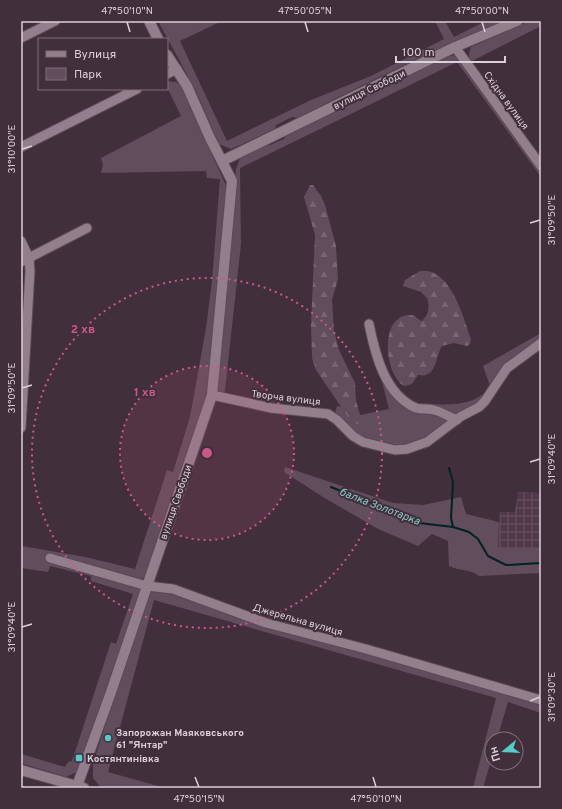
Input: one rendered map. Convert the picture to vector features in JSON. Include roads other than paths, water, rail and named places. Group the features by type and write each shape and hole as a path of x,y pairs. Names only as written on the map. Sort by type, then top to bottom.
{"street":[{"path":"21,38 55,21"},
{"path":"149,21 158,38"},
{"name":"вулиця Свободи","path":"222,161 456,47 517,21"},
{"name":"Східна вулиця","path":"456,47 541,166"},
{"name":"вулиця Свободи","path":"79,787 212,395 232,181 191,93 168,56"},
{"path":"168,74 177,69"},
{"path":"21,147 135,90"},
{"path":"25,260 87,228"},
{"path":"21,241 30,281 21,428"},
{"path":"369,324 372,341 383,372 399,395 415,407 436,410 457,420"},
{"name":"Творча вулиця","path":"212,395 271,408 328,414 338,420 353,436 363,442 395,450 407,450 421,445 485,401 508,368 541,343"},
{"name":"Джерельна вулиця","path":"50,558 147,586 173,589 266,623 366,649 541,700"},
{"path":"21,770 79,787"}],"waterway":[{"name":"балка Золотарка","path":"449,468 453,482 451,518 453,527"},
{"name":"балка Золотарка","path":"331,487 419,523 453,527 469,532 478,539 488,556 506,565 541,563"}],"place":[{"name":"Запорожан Маяковського 61 \"Янтар\"","path":"108,738"},
{"name":"Костянтинівка","path":"79,758"}]}
